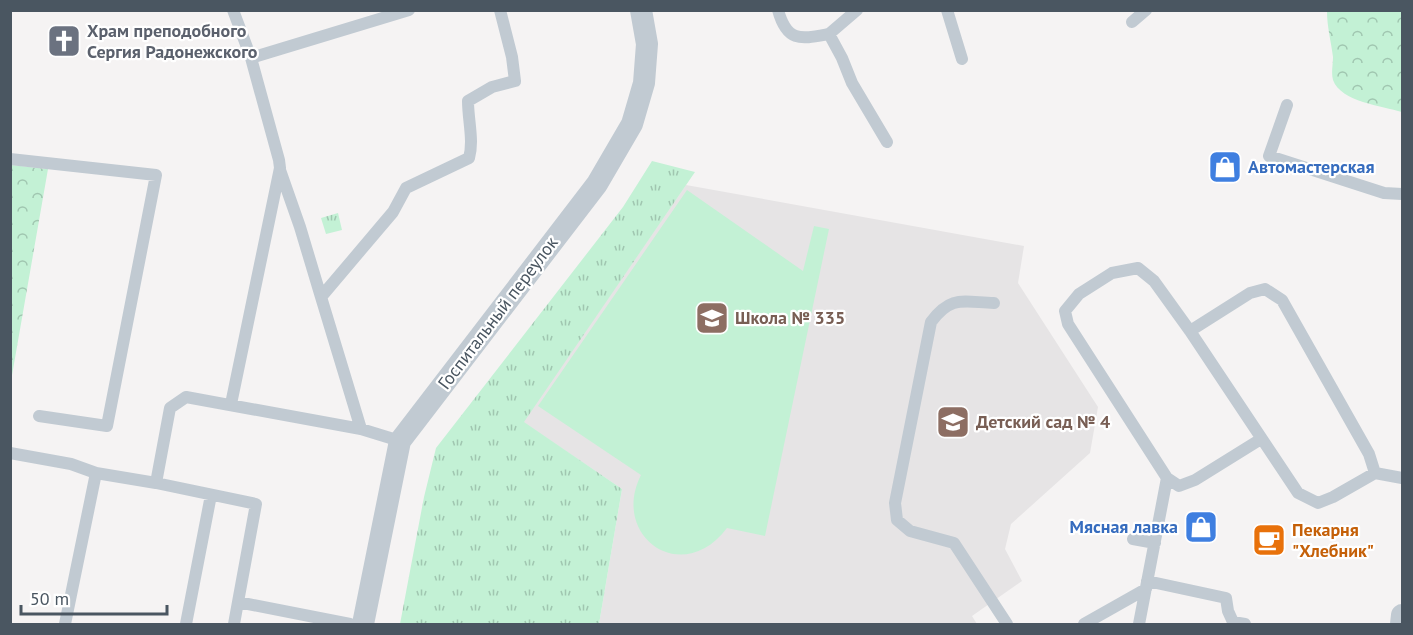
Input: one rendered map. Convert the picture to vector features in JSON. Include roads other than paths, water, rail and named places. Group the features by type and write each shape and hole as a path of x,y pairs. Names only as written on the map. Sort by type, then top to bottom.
{"street":[{"name":"Госпитальный переулок","path":"363,624 400,441 597,184 632,124 644,83 647,44 641,10"},
{"path":"1401,624 1402,615"}],"lane":[{"path":"233,10 251,58 280,168 362,429"},
{"path":"251,58 409,10"},
{"path":"321,297 393,212 405,188 469,158 472,148 468,101 492,87 515,81 512,57 500,10"},
{"path":"778,10 781,21 789,34 800,39 829,34 857,10"},
{"path":"947,10 962,59"},
{"path":"1132,22 1146,10"},
{"path":"829,34 852,83 887,142"},
{"path":"1287,105 1269,156 1384,193 1402,194"},
{"path":"10,159 156,175 107,426 39,416"},
{"path":"231,404 280,168"},
{"path":"1261,439 1195,480 1179,486 1167,478 1068,324 1065,311 1079,294 1112,273 1138,268 1154,281 1190,331 1298,493 1318,502 1333,497 1375,473 1402,478"},
{"path":"1190,331 1250,293 1265,290 1282,300 1369,454 1375,473"},
{"path":"994,303 955,301 941,308 931,322 895,503 897,520 910,531 954,543 1007,624"},
{"path":"156,483 170,408 186,397 362,429 400,441"},
{"path":"10,453 256,504 234,624"},
{"path":"65,624 96,472"},
{"path":"1139,624 1167,478"},
{"path":"186,624 211,495"},
{"path":"1133,539 1155,543"},
{"path":"1084,624 1146,585 1226,598 1227,611 1233,622 1245,624"},
{"path":"238,602 350,624"}],"place":[{"name":"Храм преподобного Сергия Радонежского","path":"64,41"},
{"name":"Автомастерская","path":"1225,167"},
{"name":"Школа № 335","path":"712,318"},
{"name":"Детский сад № 4","path":"953,422"},
{"name":"Мясная лавка","path":"1201,527"},
{"name":"Пекарня \"Хлебник\"","path":"1269,540"}]}
